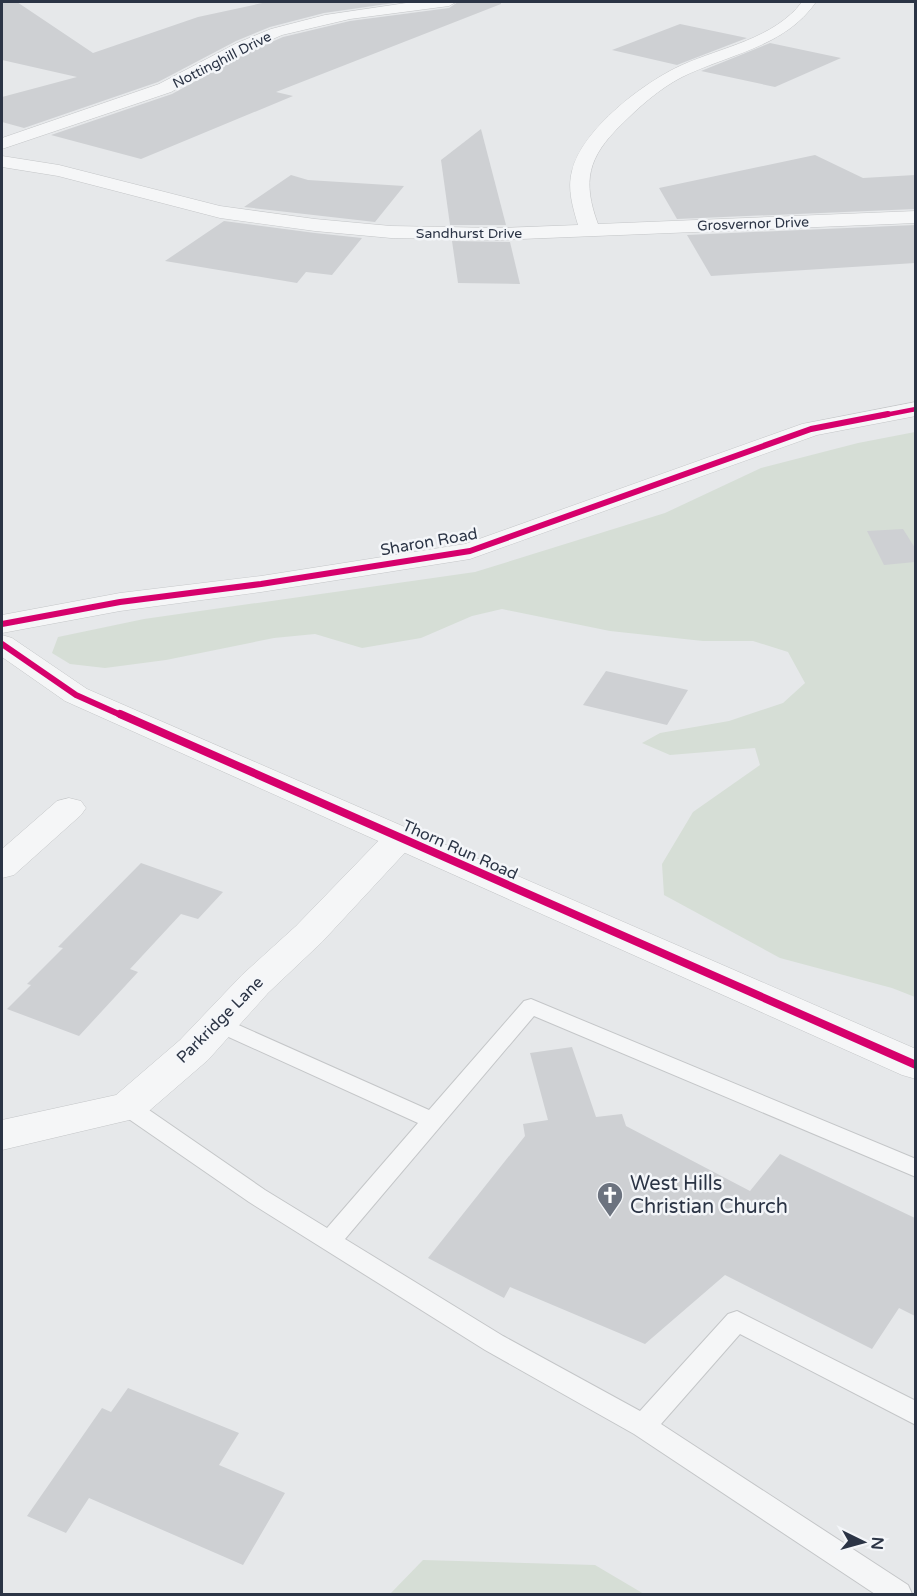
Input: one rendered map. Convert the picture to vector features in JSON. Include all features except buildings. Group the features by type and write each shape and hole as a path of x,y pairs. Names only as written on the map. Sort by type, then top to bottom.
{"street":[{"name":"Nottinghill Drive","path":"2,144 61,121 111,108 165,88 253,41 285,30 348,15 449,2"},
{"path":"590,230 580,204 580,171 591,145 603,132 655,86 675,74 785,26 805,9 809,2"},
{"name":"Sandhurst Drive","path":"2,162 67,173 210,210 315,225 425,234 590,230"},
{"name":"Grosvernor Drive","path":"590,230 915,217"},
{"name":"Sharon Road","path":"2,624 87,607 261,584 471,551 811,429 915,409"},
{"name":"Thorn Run Road","path":"2,644 76,695 915,1065"},
{"path":"2,867 69,808"},
{"name":"Parkridge Lane","path":"2,1135 128,1107 194,1050 255,984 309,934 400,838"}],"lane":[{"path":"329,1241 531,1005 915,1169"},
{"path":"218,1024 432,1120"},
{"path":"128,1107 257,1196 494,1343 643,1426 897,1594"},
{"path":"643,1426 737,1321 915,1414"}],"shaded area":[{"path":"915,432 915,997 892,988 780,958 664,895 662,864 693,812 760,765 755,748 670,755 642,743 660,733 729,721 783,703 805,683 788,652 753,641 703,641 610,631 502,609 472,616 421,638 362,648 315,634 274,638 166,660 105,668 70,664 52,653 58,637 144,619 475,572 665,513 761,468 858,443"},
{"path":"423,1560 595,1565 644,1594 390,1594"}],"cycle path":[{"path":"2,624 120,602 261,584 470,551 811,429 916,409"},
{"path":"2,644 76,695 916,1065"}],"place":[{"name":"West Hills Christian Church","path":"610,1218"}]}
